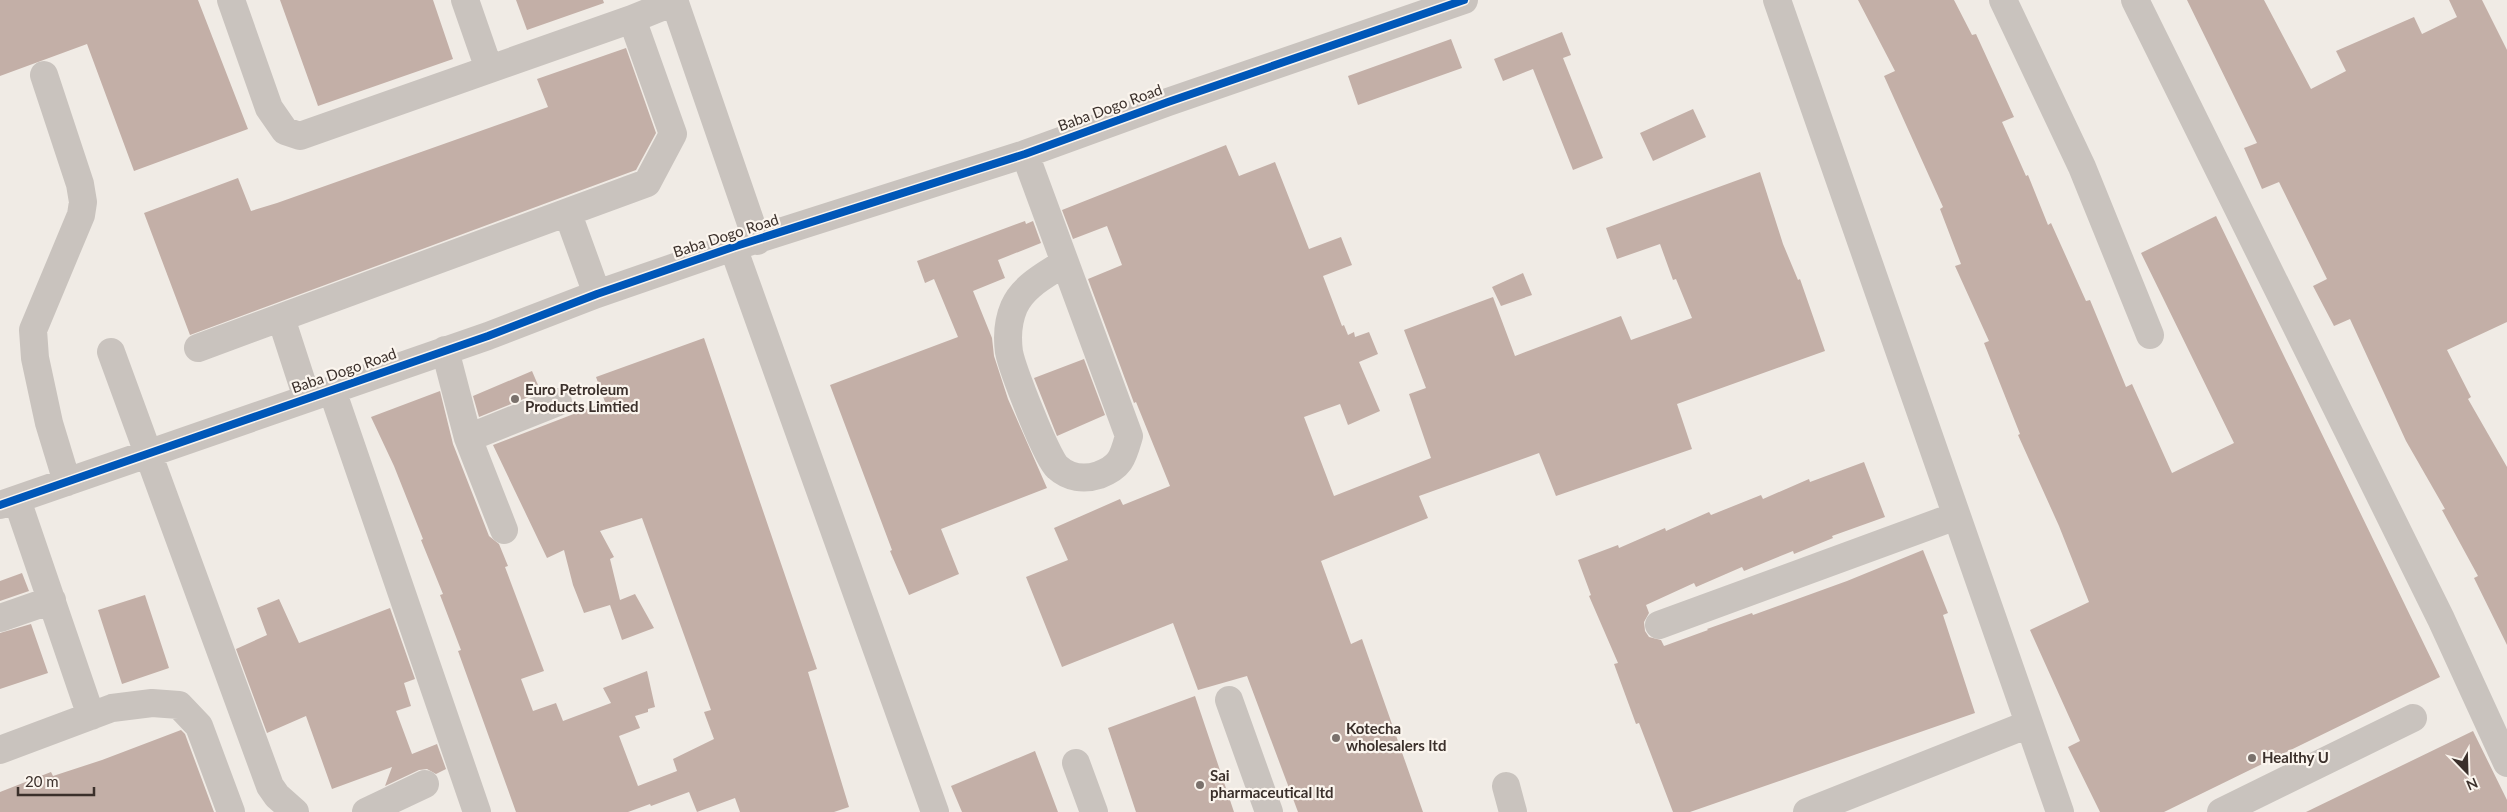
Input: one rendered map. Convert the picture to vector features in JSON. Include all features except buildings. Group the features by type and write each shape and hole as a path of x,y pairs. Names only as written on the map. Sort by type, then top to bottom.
{"street":[{"path":"232,0 269,108 285,131 300,136 632,19 674,1 745,244 935,812"},
{"path":"466,0 490,70"},
{"name":"Baba Dogo Road","path":"9,502 445,350 597,294 1024,154 1177,98 1464,0"},
{"path":"1777,0 2060,812"},
{"path":"2003,0 2082,167 2150,336"},
{"path":"2135,0 2441,619 2507,762"},
{"path":"198,348 568,214 647,183 673,134 632,19"},
{"path":"44,75 80,184 83,202 81,215 33,330 35,358 49,423 67,482"},
{"path":"1024,154 1129,436 1122,457 1112,470 1086,479 1070,476 1056,467 1044,446 1009,352 1008,327 1014,306 1030,285 1064,263"},
{"path":"568,214 597,294"},
{"path":"281,318 319,394 477,812"},
{"path":"445,350 468,438 504,530"},
{"path":"110,352 149,453 270,786 277,796 296,812"},
{"path":"468,438 558,402"},
{"path":"9,502 52,600 91,716"},
{"path":"1659,625 1956,516"},
{"path":"0,618 52,600"},
{"path":"1229,700 1269,812"},
{"path":"0,750 112,708 152,703 179,705 199,726 231,812"},
{"path":"2221,812 2413,718"},
{"path":"1807,812 2029,724"},
{"path":"1076,763 1094,812"},
{"path":"366,812 425,784"}],"cycle path":[{"path":"0,505 488,336 597,294 733,247 1025,154 1168,102 1464,0"}],"place":[{"name":"Euro Petroleum Products Limtied","path":"515,399"},
{"name":"Kotecha wholesalers ltd","path":"1336,738"},
{"name":"Healthy U","path":"2252,758"},
{"name":"Sai pharmaceutical ltd","path":"1200,785"}]}
